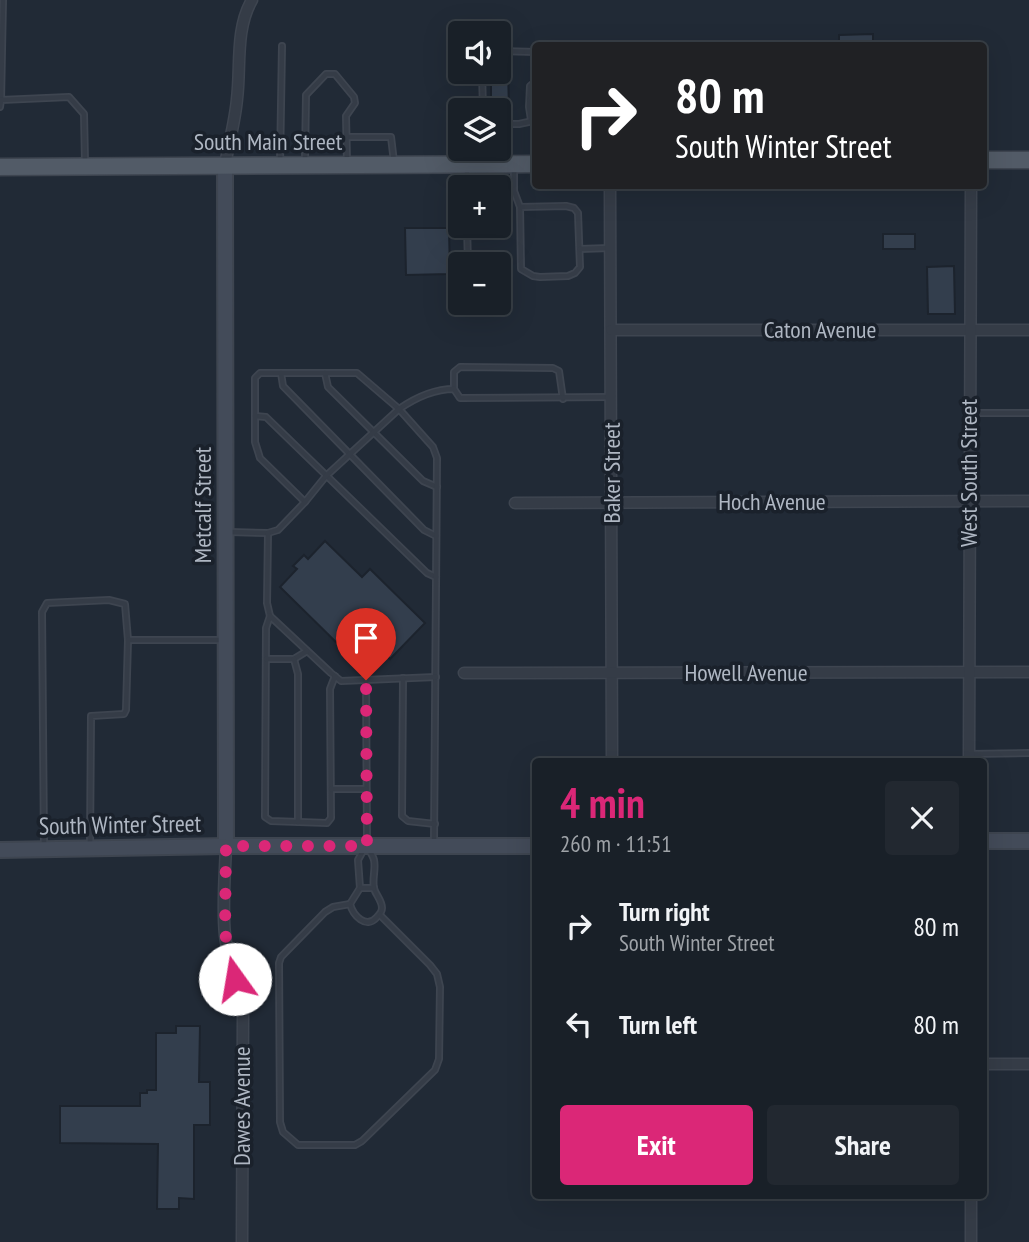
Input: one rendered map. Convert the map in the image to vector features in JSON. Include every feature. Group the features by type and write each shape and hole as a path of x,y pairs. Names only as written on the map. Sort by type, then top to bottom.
{"main road":[{"path":"987,160 1029,160"},
{"name":"South Main Street","path":"0,167 467,164 474,161"},
{"name":"South Main Street","path":"503,161 532,164"}],"street":[{"path":"225,165 237,100 242,26 252,0"},
{"name":"Metcalf Street","path":"225,165 226,846"},
{"name":"Baker Street","path":"610,189 612,758"},
{"name":"West South Street","path":"969,757 971,189"},
{"name":"Caton Avenue","path":"611,330 1029,330"},
{"name":"Hoch Avenue","path":"515,503 1029,501"},
{"name":"Howell Avenue","path":"464,673 1029,672"},
{"path":"987,841 1029,841"},
{"name":"South Winter Street","path":"0,850 226,846 532,846"},
{"name":"Dawes Avenue","path":"226,846 225,933 243,1016 242,1242"},
{"path":"987,1064 1029,1064"},
{"path":"971,1199 971,1242"}],"lane":[{"path":"0,107 3,0"},
{"path":"280,164 282,46"},
{"path":"511,51 532,51"},
{"path":"305,164 306,95 326,74 335,74 354,97 355,103 346,116 347,164"},
{"path":"532,84 529,107 532,120"},
{"path":"1,100 69,97 83,114 85,166"},
{"path":"511,124 532,122"},
{"path":"347,137 391,137 394,164"},
{"path":"467,164 467,175"},
{"path":"514,164 514,191 520,207 521,269 540,277 568,276 575,273 580,267 580,249 579,218 574,208 520,207"},
{"path":"580,249 611,248"},
{"path":"564,399 559,372 553,368 460,368 454,372 454,389 460,398 564,399 611,397"},
{"path":"305,502 260,458 255,442 255,378 260,373 357,373 399,409 433,447 437,458 434,846"},
{"path":"281,373 283,386 424,530 436,536"},
{"path":"325,373 328,387 422,481 437,487"},
{"path":"225,532 268,533 278,530 326,476 399,409 426,394 454,389"},
{"path":"969,413 1029,413"},
{"path":"255,416 266,417 427,573 436,577"},
{"path":"268,533 267,603 270,617 266,628 265,817 271,821 327,823 331,818 330,690 335,676"},
{"path":"44,849 42,612 47,603 109,600 125,604 128,640 126,710 124,714 91,716 90,848"},
{"path":"270,617 341,681 436,677"},
{"path":"128,640 226,640"},
{"path":"266,659 295,659 307,651"},
{"path":"295,659 298,674 298,822"},
{"path":"403,678 402,816 408,821 435,824"},
{"path":"366,680 367,846 374,860 374,888 382,907 380,915 368,922 359,920 352,912 350,904 360,888 358,860 367,846"},
{"path":"969,757 1029,754"},
{"path":"331,789 366,789"},
{"path":"360,888 374,888"},
{"path":"350,904 333,906 325,912 281,957 279,963 280,1122 283,1132 298,1145 355,1145 362,1142 435,1070 439,1059 440,987 437,974 380,915"}],"building":[{"path":"873,34 873,42 839,42 839,35"},
{"path":"491,84 508,84 509,98 491,98"},
{"path":"405,228 448,228 448,274 406,275"},
{"path":"883,234 915,234 915,249 883,249"},
{"path":"954,266 955,314 928,314 927,267"},
{"path":"325,541 362,577 370,569 425,623 390,659 371,641 362,650 353,641 344,650 280,587 297,569 293,566 304,555 308,559"},
{"path":"176,1026 200,1026 199,1082 210,1082 210,1125 194,1125 194,1199 179,1198 179,1209 157,1209 158,1144 60,1143 60,1106 140,1106 140,1093 156,1090 156,1033 176,1033"}],"route":[{"path":"235,979 225,933 226,846 367,846 366,680"}]}
